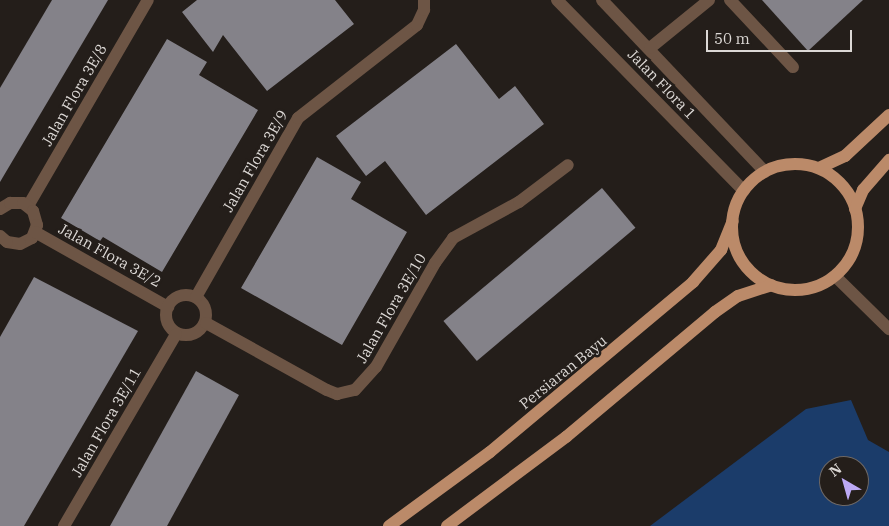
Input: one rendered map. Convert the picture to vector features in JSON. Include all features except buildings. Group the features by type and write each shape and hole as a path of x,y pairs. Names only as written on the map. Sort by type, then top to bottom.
{"main road":[{"path":"819,168 846,156 889,116"},
{"name":"Persiaran Bayu","path":"856,208 863,190 889,160"},
{"name":"Persiaran Bayu","path":"389,526 490,452 693,282 720,250 744,191 764,172 782,166 801,164 819,168 842,185 856,208 858,227 856,245 847,262 835,276 804,289 771,285 738,296 715,312 566,437 446,526"},
{"name":"Persiaran Bayu","path":"733,221 733,237 745,266 771,285"}],"street":[{"name":"Jalan Flora 3E/8","path":"28,206 148,0"},
{"name":"Jalan Flora 3E/9","path":"196,297 298,118 417,25 424,10 424,0"},
{"name":"Jalan Flora 1","path":"557,0 744,191"},
{"name":"Jalan Flora 1","path":"602,0 650,48 764,172"},
{"path":"650,48 709,0"},
{"path":"730,0 793,67"},
{"name":"Jalan Flora 3E/10","path":"206,323 327,390 337,394 355,390 376,367 435,263 453,238 519,202 568,164"},
{"path":"0,210 16,202 28,206 36,217 35,232 26,242 3,239 0,254"},
{"name":"Jalan Flora 3E/2","path":"35,232 168,306"},
{"path":"835,276 889,328"},
{"path":"183,295 196,297 206,311 206,323 190,336 176,334 168,324 168,306 183,295"},
{"name":"Jalan Flora 3E/11","path":"64,526 176,334"}],"water":[{"path":"851,400 868,440 889,452 889,526 650,526 806,409"}]}
